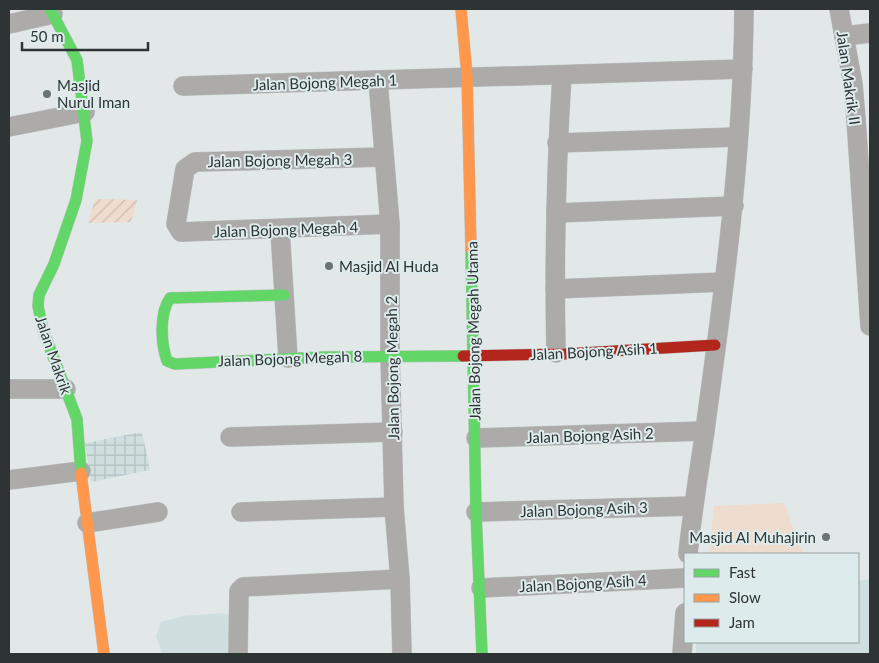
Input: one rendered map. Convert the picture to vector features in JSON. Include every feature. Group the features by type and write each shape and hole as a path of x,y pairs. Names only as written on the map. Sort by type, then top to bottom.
{"street":[{"name":"Jalan Bojong Megah Utama","path":"461,9 467,75 476,438 476,512 481,588 482,654"},
{"path":"688,553 692,506 705,432 743,127 744,9"},
{"name":"Jalan Makrik II","path":"839,9 856,119 870,326"},
{"path":"9,24 51,11"},
{"name":"Jalan Makrik","path":"51,11 78,60 87,141 76,200 54,264 39,296 38,306 43,330 78,419 81,471 104,654"},
{"path":"844,36 870,33"},
{"name":"Jalan Bojong Megah 1","path":"183,86 378,81 467,75 562,75 744,69"},
{"path":"556,353 557,143 562,75"},
{"name":"Jalan Bojong Megah 2","path":"378,81 390,224 390,354 394,507 400,579 402,654"},
{"path":"9,127 85,112"},
{"path":"557,143 743,127"},
{"name":"Jalan Bojong Megah 3","path":"181,232 176,224 181,183 185,169 195,162 384,157"},
{"path":"556,213 734,206"},
{"name":"Jalan Bojong Megah 4","path":"181,232 280,230 390,224"},
{"path":"280,230 288,358"},
{"path":"555,289 724,282"},
{"name":"Jalan Bojong Megah 8","path":"284,295 170,298 164,306 164,353 168,361 175,364 390,354 474,356"},
{"name":"Jalan Bojong Asih 1","path":"474,356 715,345"},
{"path":"9,389 66,389"},
{"path":"230,438 393,432"},
{"name":"Jalan Bojong Asih 2","path":"476,438 705,432"},
{"path":"9,480 81,471"},
{"name":"Jalan Bojong Asih 3","path":"476,512 692,506"},
{"path":"241,512 394,507"},
{"path":"87,523 158,512"},
{"name":"Jalan Bojong Asih 4","path":"481,588 684,578"},
{"path":"238,654 239,591 246,586 400,579"},
{"path":"682,654 684,627"}],"shaded area":[{"path":"95,199 137,200 131,222 88,223"},
{"path":"142,432 150,470 91,482 85,443"},
{"path":"784,503 803,553 709,553 714,506"},
{"path":"870,579 870,654 696,654 696,643 859,643 859,581"},
{"path":"221,613 237,616 237,654 159,654 162,653 156,637 161,622 183,616"}],"traffic: fast":[{"path":"50,9 77,60 87,141 76,200 54,264 39,295 38,306 43,330 77,419 81,473"},
{"path":"471,249 476,512 482,654"},
{"path":"284,295 170,298 164,312 162,329 163,346 167,361 175,364 324,357 463,356"}],"traffic: slow":[{"path":"461,9 467,75 471,249"},
{"path":"81,473 104,654"}],"traffic: jam":[{"path":"463,356 564,354 715,345"}],"place":[{"name":"Masjid Nurul Iman","path":"47,94"},
{"name":"Masjid Al Huda","path":"329,266"},
{"name":"Masjid Al Muhajirin","path":"826,537"}]}
